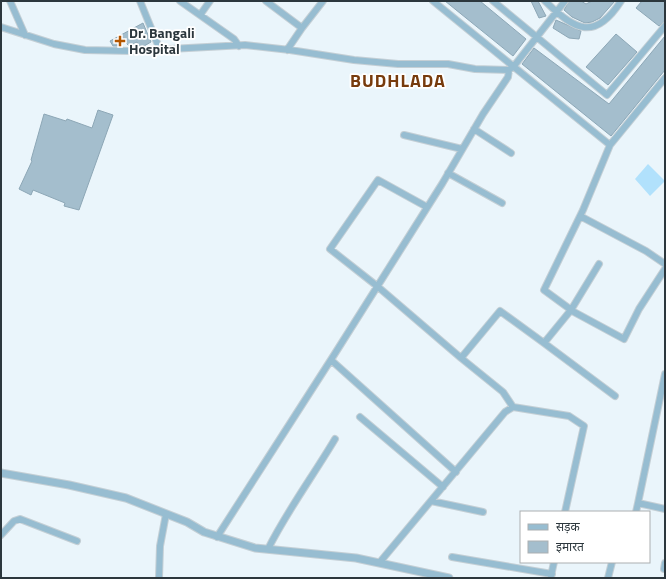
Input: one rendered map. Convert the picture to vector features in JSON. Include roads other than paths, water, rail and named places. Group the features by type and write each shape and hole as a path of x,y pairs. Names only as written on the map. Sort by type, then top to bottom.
{"street":[{"path":"10,1 25,35"},
{"path":"140,1 160,50"},
{"path":"180,1 234,39 239,46"},
{"path":"200,15 210,1"},
{"path":"266,1 302,28"},
{"path":"287,50 302,28 324,1"},
{"path":"433,1 511,68 610,145"},
{"path":"493,1 607,95 665,26"},
{"path":"545,1 576,25 591,28 600,25 608,18 620,1"},
{"path":"218,537 427,207 474,129 508,77 511,68 565,1"},
{"path":"1,27 54,44 78,49 160,50 239,46 287,50 354,60 372,60 398,64 448,64 475,69 511,68"},
{"path":"665,78 610,145 580,216 544,290 571,310 624,339 639,310 665,269"},
{"path":"474,129 511,153"},
{"path":"404,135 462,149"},
{"path":"448,173 502,203"},
{"path":"427,207 378,180 330,249 377,286 503,392 513,407"},
{"path":"580,216 646,251 665,264"},
{"path":"544,343 571,310 599,264"},
{"path":"461,358 500,311 615,396"},
{"path":"331,360 456,472"},
{"path":"636,511 665,374"},
{"path":"380,562 505,412 513,407 569,416 584,426 565,511"},
{"path":"360,417 443,488"},
{"path":"268,549 284,519 335,439"},
{"path":"1,473 69,485 126,498 218,537 254,548 356,558 449,578"},
{"path":"431,501 483,512"},
{"path":"638,503 665,509"},
{"path":"159,578 160,546 166,514"},
{"path":"1,535 14,521 20,519 77,542"},
{"path":"452,557 552,576 554,563"},
{"path":"608,578 612,563"}],"place":[{"name":"Dr. Bangali Hospital","path":"120,41"}],"district":[{"name":"BUDHLADA","path":"398,81"}]}
